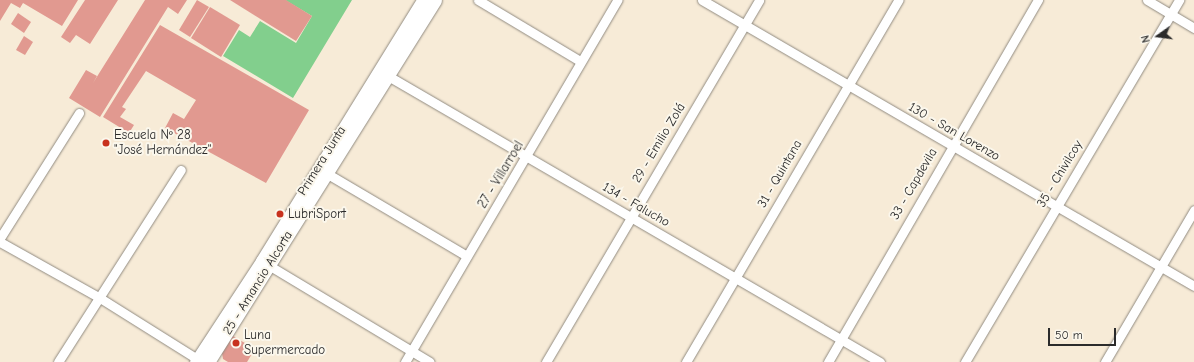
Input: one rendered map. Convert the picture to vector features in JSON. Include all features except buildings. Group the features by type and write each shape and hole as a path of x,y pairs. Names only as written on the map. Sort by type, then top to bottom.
{"main road":[{"name":"Primera Junta","path":"266,263 383,73 423,0"},
{"path":"383,73 435,0"},
{"name":"25 - Amancio Alcorta","path":"201,361 266,263"}],"street":[{"path":"478,0 580,61"},
{"name":"27 - Villarroel","path":"406,362 467,256 527,157 580,61 617,0"},
{"name":"130 - San Lorenzo","path":"702,0 744,26 1194,286"},
{"name":"29 - Emilio Zolá","path":"546,362 759,0"},
{"name":"31 - Quintana","path":"686,362 898,0"},
{"name":"33 - Capdevila","path":"828,362 951,145 1038,0"},
{"path":"1147,0 1194,28"},
{"name":"35 - Chivilcoy","path":"965,362 1056,205 1179,0"},
{"name":"134 - Falucho","path":"383,73 880,362"},
{"path":"0,238 79,113"},
{"path":"58,362 180,170"},
{"path":"322,171 467,256"},
{"path":"1105,362 1194,210"},
{"path":"0,242 100,298 201,361"},
{"path":"266,263 430,362"}],"green space":[{"path":"285,0 352,0 293,98 223,56 239,30 250,37 260,21 296,43 312,16"}],"place":[{"name":"Escuela Nº 28 \"José Hernández\"","path":"106,143"},
{"name":"LubriSport","path":"280,214"},
{"name":"Luna Supermercado","path":"236,343"}]}
